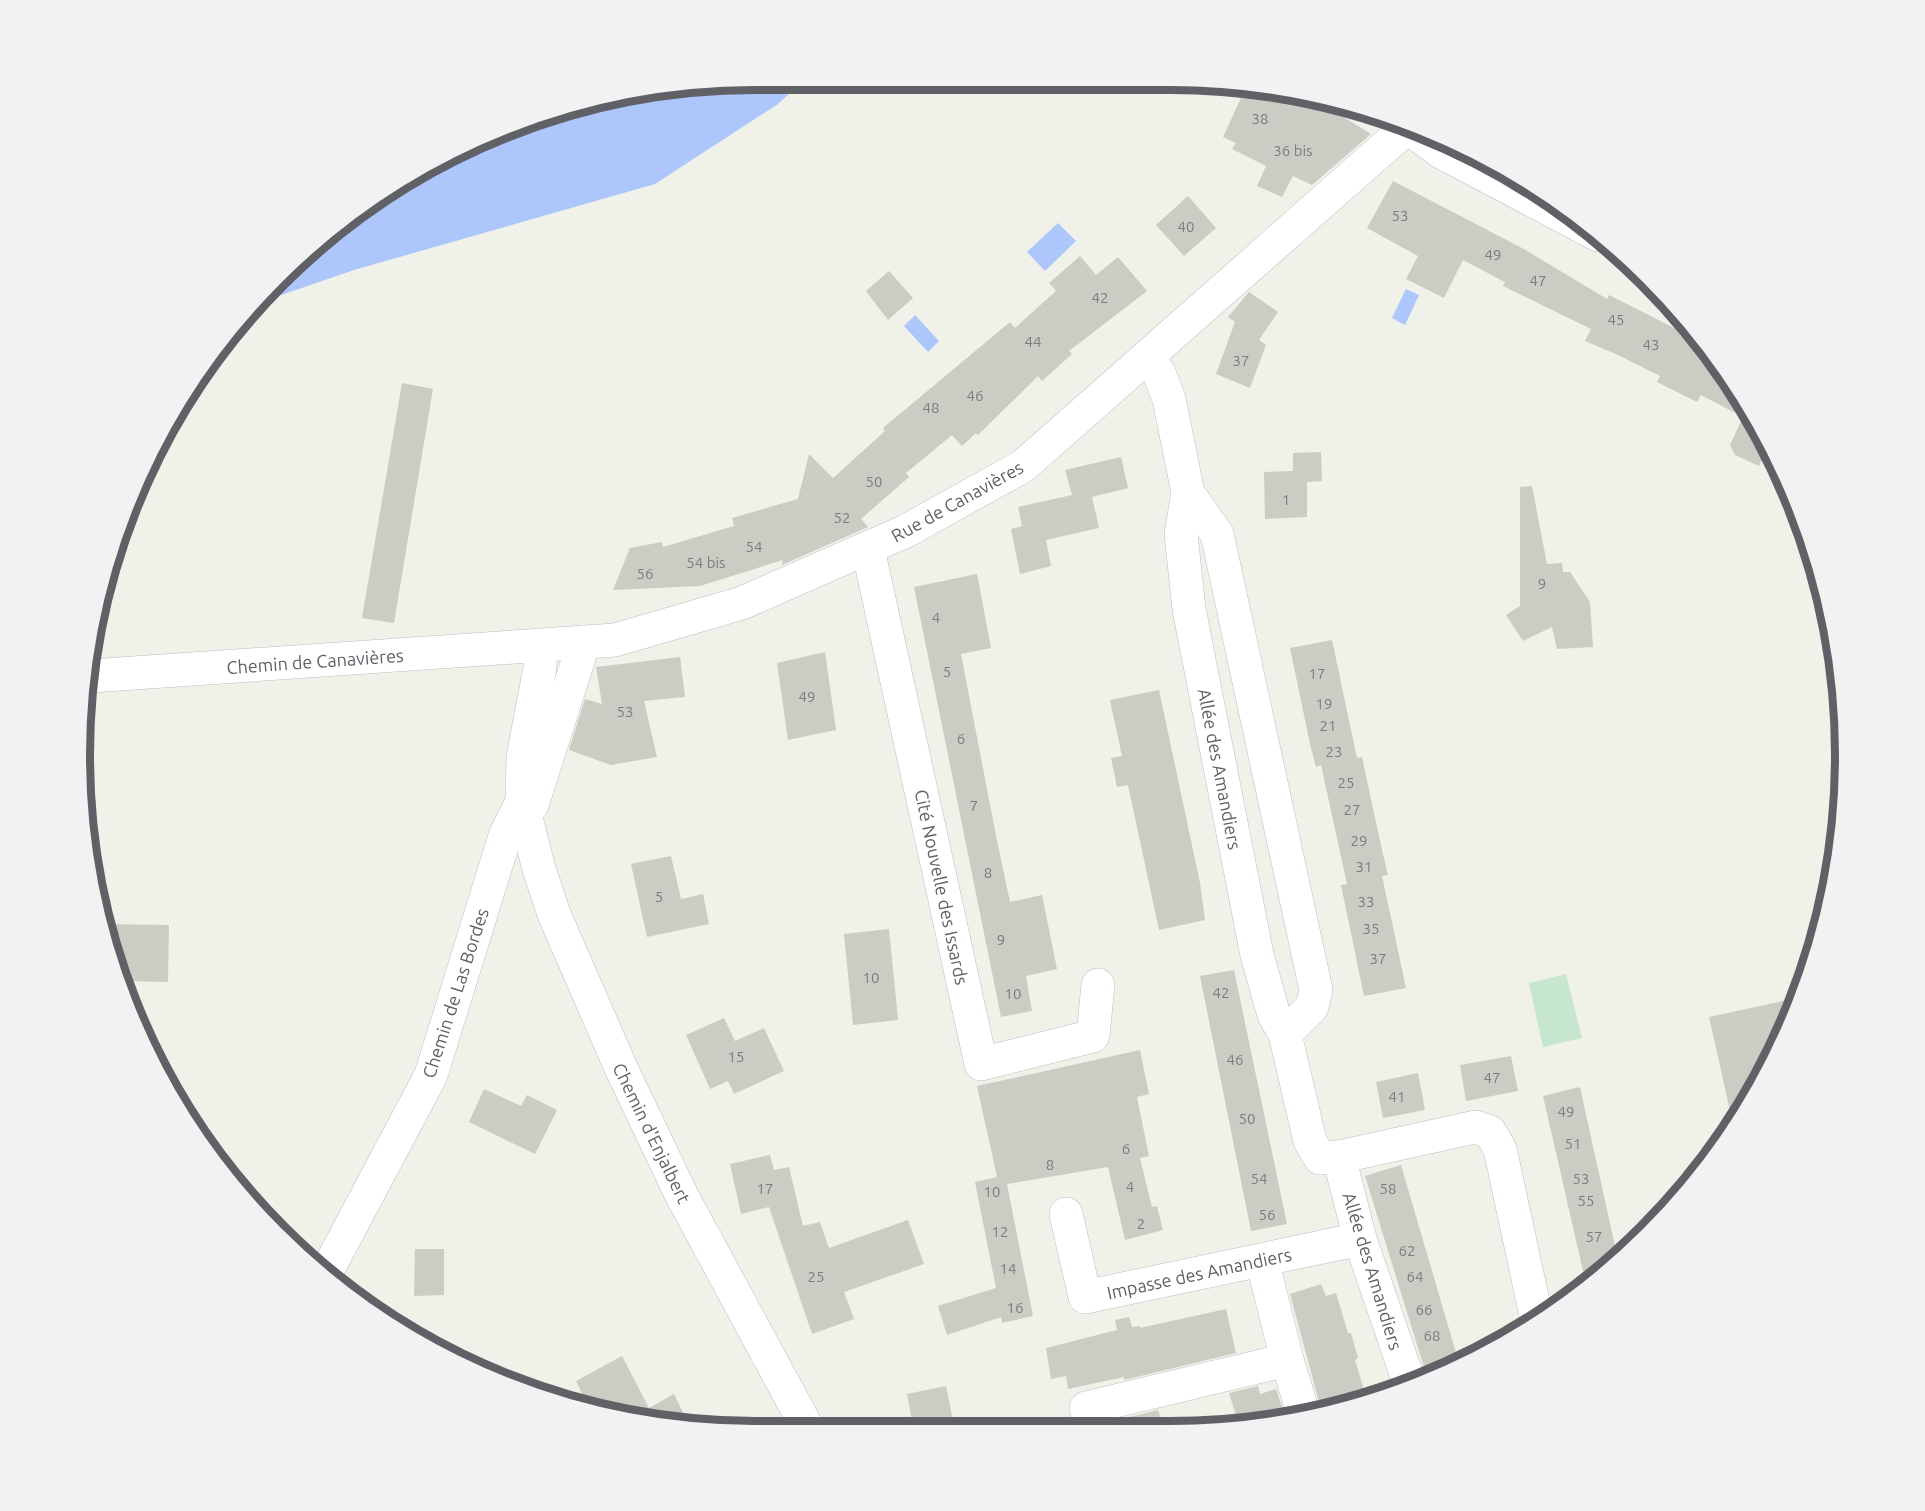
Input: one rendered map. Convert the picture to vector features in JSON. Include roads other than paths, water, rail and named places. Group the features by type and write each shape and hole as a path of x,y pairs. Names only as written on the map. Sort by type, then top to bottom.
{"street":[{"name":"Rue de Canavières","path":"540,646 615,640 742,603 906,531 1023,466 1147,358 1397,130"},
{"path":"1430,144 1441,152 1548,209"},
{"name":"Allée des Amandiers","path":"1147,358 1159,373 1169,399 1188,493 1181,534 1189,609 1257,955 1274,1015 1285,1034 1310,1141 1320,1158 1339,1157 1360,1239 1407,1377"},
{"path":"1188,493 1217,534 1316,990 1312,1007 1285,1034"},
{"name":"Cité Nouvelle des Issards","path":"868,549 981,1064 1093,1036 1098,985"},
{"path":"1189,609 1231,594"},
{"path":"524,811 584,642"},
{"name":"Chemin de Canavières","path":"95,676 540,646"},
{"name":"Chemin d'Enjalbert","path":"540,646 540,668 523,758 524,811 539,869 554,914 621,1068 681,1194 804,1421"},
{"name":"Chemin de Las Bordes","path":"330,1266 430,1075 506,833 524,811"},
{"path":"1339,1157 1475,1127 1490,1132 1500,1149 1535,1311"},
{"name":"Impasse des Amandiers","path":"1066,1214 1085,1297 1360,1239"},
{"path":"1262,1260 1302,1407"},
{"path":"1090,1421 1086,1407 1287,1360"}],"water":[{"path":"793,90 778,104 655,184 354,270 273,298 317,255 386,202 423,179 501,141 542,125 626,103 712,91"},
{"path":"1058,223 1076,241 1045,271 1027,252"},
{"path":"1406,289 1419,295 1405,325 1392,318"},
{"path":"915,315 939,341 928,352 904,326"}]}
